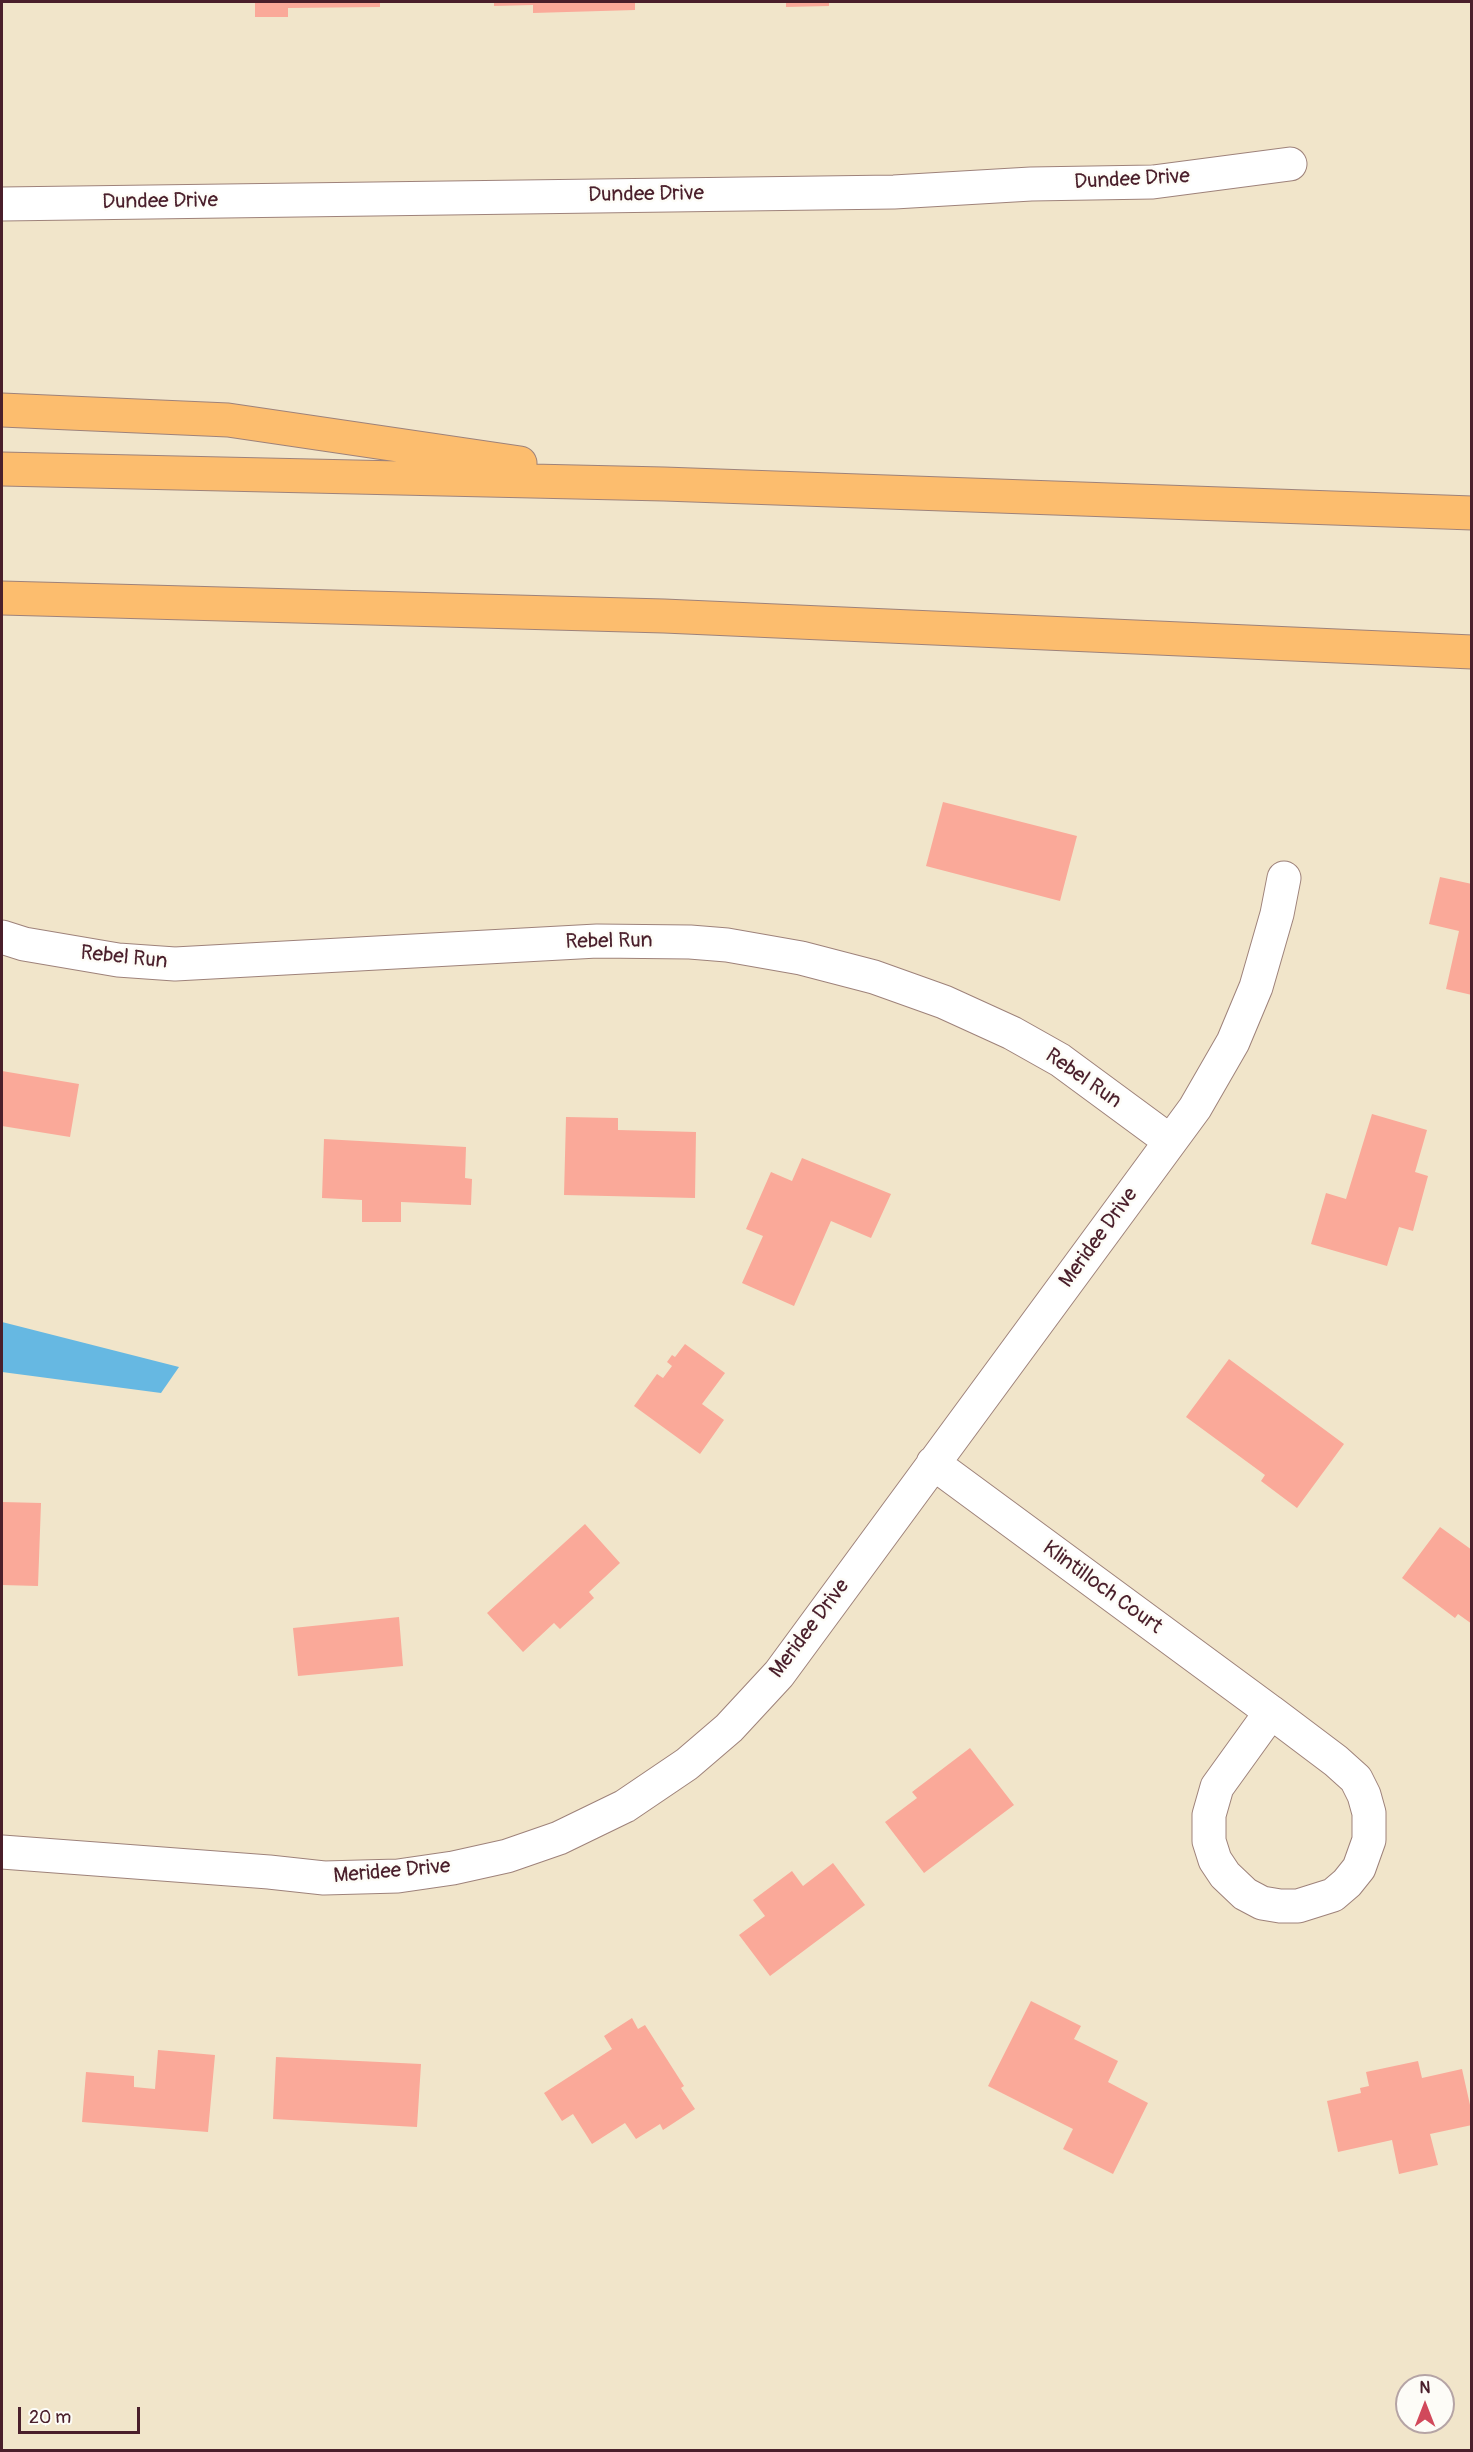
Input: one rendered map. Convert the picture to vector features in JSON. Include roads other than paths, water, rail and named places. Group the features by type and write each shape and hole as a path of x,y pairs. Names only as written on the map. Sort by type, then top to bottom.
{"highway":[{"path":"2,410 228,420 664,483"},
{"path":"2,469 664,483 1472,513"},
{"path":"2,598 652,616 1472,652"}],"street":[{"name":"Dundee Drive","path":"2,204 894,192 1031,184 1153,182 1290,164"},
{"name":"Meridee Drive","path":"2,1852 324,1878 398,1876 507,1856 559,1838 626,1806 687,1764 729,1728 779,1674 1196,1108 1216,1075 1242,1023 1262,972 1284,878"},
{"name":"Rebel Run","path":"2,937 24,944 118,960 175,964 597,941 690,942 727,945 791,956 874,977 944,1002 1012,1033 1060,1060 1170,1141"},
{"name":"Klintilloch Court","path":"933,1463 1271,1712 1356,1779 1369,1813 1369,1840 1359,1868 1333,1895 1298,1906 1262,1903 1245,1894 1225,1875 1215,1860 1209,1841 1209,1815 1217,1787 1271,1712"}],"water":[{"path":"2,1322 179,1367 161,1393 2,1372"}]}
